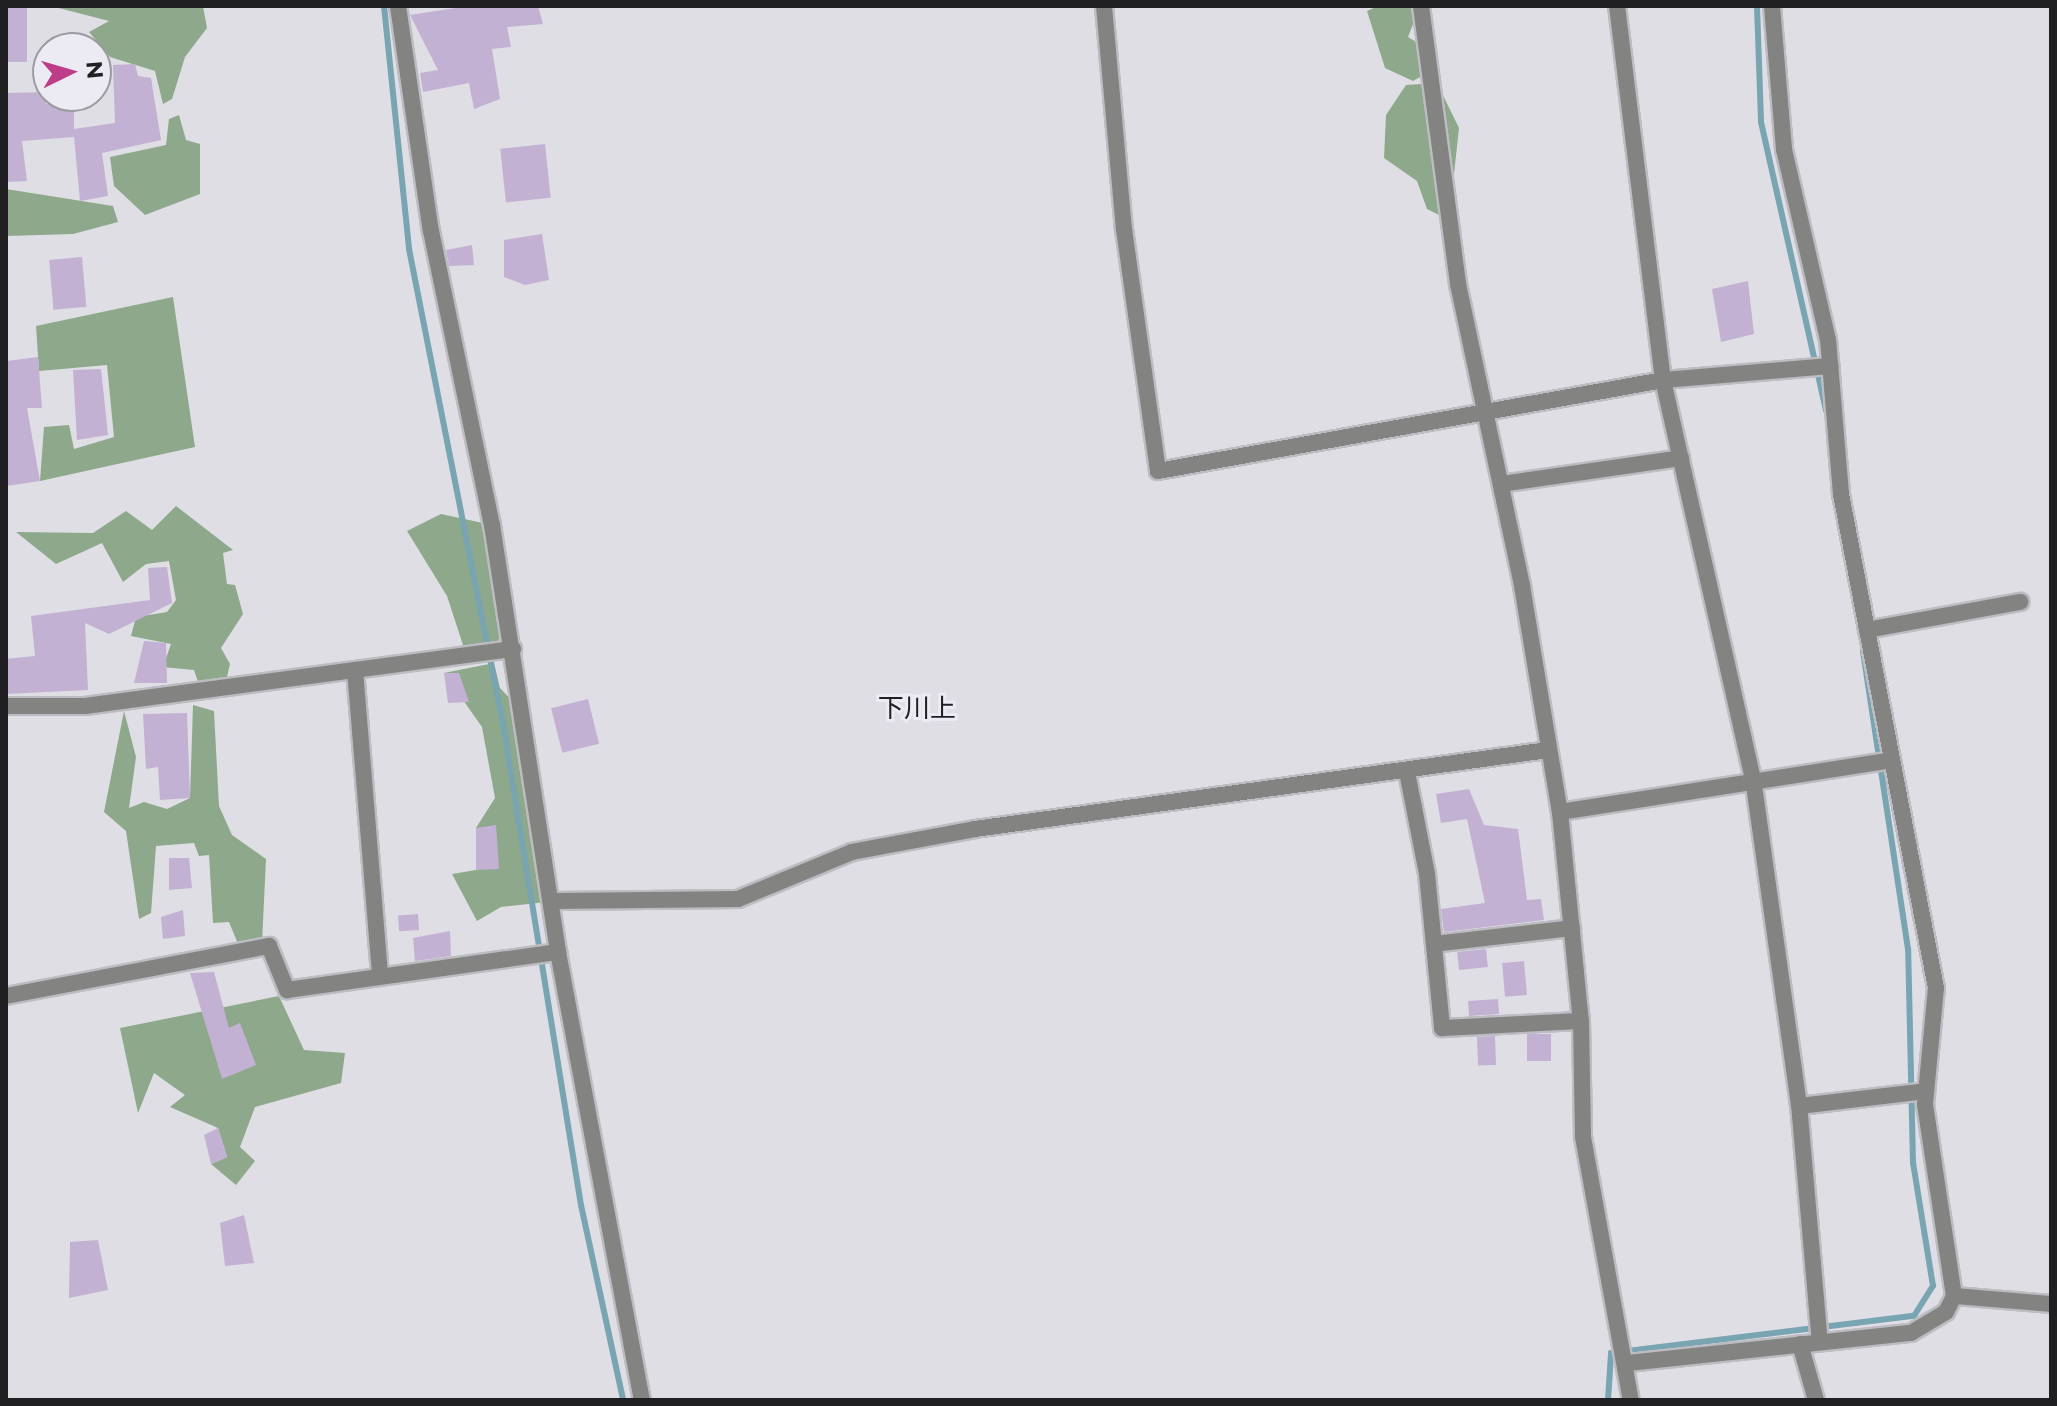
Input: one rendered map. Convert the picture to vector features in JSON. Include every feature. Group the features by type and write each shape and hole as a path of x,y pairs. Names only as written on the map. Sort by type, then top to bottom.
{"street":[{"path":"398,6 431,231 513,649 555,901 558,952 642,1400"},
{"path":"1104,6 1124,229 1158,471 1663,380 1830,366"},
{"path":"1421,6 1458,284 1501,484 1560,812 1581,1021 1583,1137 1628,1363 1631,1400"},
{"path":"1617,6 1663,380 1753,778 1799,1106 1820,1342"},
{"path":"1628,1363 1911,1333 1946,1312 1954,1296 1926,1091 1936,988 1841,494 1830,366 1784,149 1772,6"},
{"path":"1501,484 1681,458"},
{"path":"1867,630 2020,602"},
{"path":"6,706 85,706 513,649"},
{"path":"355,670 380,976"},
{"path":"555,901 738,899 867,849 1197,794 1407,772 1548,750"},
{"path":"1560,812 1753,778 1892,760"},
{"path":"1407,772 1434,944 1442,1028 1581,1021"},
{"path":"1434,944 1572,928"},
{"path":"6,996 269,946 287,990 558,952"},
{"path":"1799,1106 1926,1091"},
{"path":"1954,1296 2051,1304"},
{"path":"1800,1344 1816,1400"}],"green space":[{"path":"51,6 203,6 207,28 185,57 172,99 163,104 155,71 112,58 112,32 89,32 109,21"},
{"path":"1378,6 1420,6 1408,37 1426,48 1429,72 1413,81 1385,68 1367,11"},
{"path":"1437,83 1459,128 1449,220 1427,209 1417,181 1384,158 1386,115 1406,85"},
{"path":"179,115 186,140 200,144 200,194 145,215 114,186 110,157 166,145 169,119"},
{"path":"6,189 113,206 118,222 73,234 6,236"},
{"path":"173,297 195,447 40,481 44,427 69,425 74,449 114,437 107,365 39,371 36,326"},
{"path":"176,506 233,550 223,553 227,584 235,585 243,614 221,648 230,664 222,698 201,691 194,670 163,667 171,644 131,636 136,617 167,612 176,600 169,561 146,564 123,582 102,543 56,564 16,532 93,533 126,511 152,530"},
{"path":"441,514 492,525 509,624 493,648 463,645 447,596 407,531"},
{"path":"494,663 500,688 518,707 555,901 501,907 477,921 452,874 476,870 476,828 495,798 482,727 444,673"},
{"path":"193,705 214,711 219,806 232,835 266,859 262,943 238,944 229,922 213,923 209,855 199,856 194,843 156,846 151,913 139,919 126,831 104,812 124,711 136,757 129,808 144,802 167,809 190,798"},
{"path":"279,996 304,1050 345,1053 341,1083 255,1107 240,1147 255,1161 236,1185 211,1164 227,1157 218,1128 170,1107 185,1095 154,1073 138,1113 120,1028"}],"building":[{"path":"7,6 27,6 27,62 7,62"},
{"path":"468,6 538,6 543,24 507,27 511,47 492,49 500,99 474,109 469,83 423,92 420,73 438,70 410,15"},
{"path":"135,64 138,76 151,78 161,140 102,153 108,196 80,201 74,137 22,141 27,181 6,182 6,93 32,92 32,112 74,112 74,129 115,123 113,65"},
{"path":"545,144 551,198 506,202 500,149"},
{"path":"542,234 549,280 525,285 504,277 504,240"},
{"path":"472,245 474,265 449,266 446,250"},
{"path":"82,257 86,307 53,310 49,260"},
{"path":"1748,281 1754,334 1721,342 1712,289"},
{"path":"38,357 42,408 27,408 40,481 6,486 6,361"},
{"path":"101,369 108,435 77,440 73,370"},
{"path":"167,567 172,603 109,634 85,623 88,690 6,694 6,659 35,656 31,616 150,600 148,568"},
{"path":"144,641 166,643 167,683 134,683"},
{"path":"444,673 459,673 469,702 448,703"},
{"path":"588,699 599,744 562,753 551,708"},
{"path":"187,713 190,798 160,800 158,767 146,769 143,714"},
{"path":"1469,789 1484,825 1518,829 1527,900 1541,899 1544,920 1444,932 1441,909 1485,903 1467,819 1441,823 1436,794"},
{"path":"496,825 499,869 476,870 476,828"},
{"path":"169,858 189,858 192,888 169,890"},
{"path":"183,910 185,936 163,939 161,917"},
{"path":"418,914 419,930 399,931 398,915"},
{"path":"450,931 451,956 415,961 413,938"},
{"path":"1486,949 1488,967 1459,970 1457,952"},
{"path":"1524,961 1527,995 1505,997 1502,963"},
{"path":"214,972 229,1028 240,1023 256,1065 222,1079 190,973"},
{"path":"1498,999 1499,1014 1469,1016 1468,1001"},
{"path":"1527,1034 1551,1034 1551,1061 1527,1061"},
{"path":"1495,1036 1496,1065 1478,1066 1477,1037"},
{"path":"218,1128 227,1157 211,1164 204,1135"},
{"path":"244,1215 254,1263 225,1266 220,1223"},
{"path":"98,1240 108,1290 69,1298 70,1242"}],"waterway":[{"path":"384,6 409,249 504,730 581,1205 623,1400"},
{"path":"1757,6 1761,122 1826,411"},
{"path":"1608,1400 1611,1353 1914,1316 1933,1286 1913,1163 1908,949 1863,651"}],"district":[{"name":"下川上","path":"917,709"}]}
